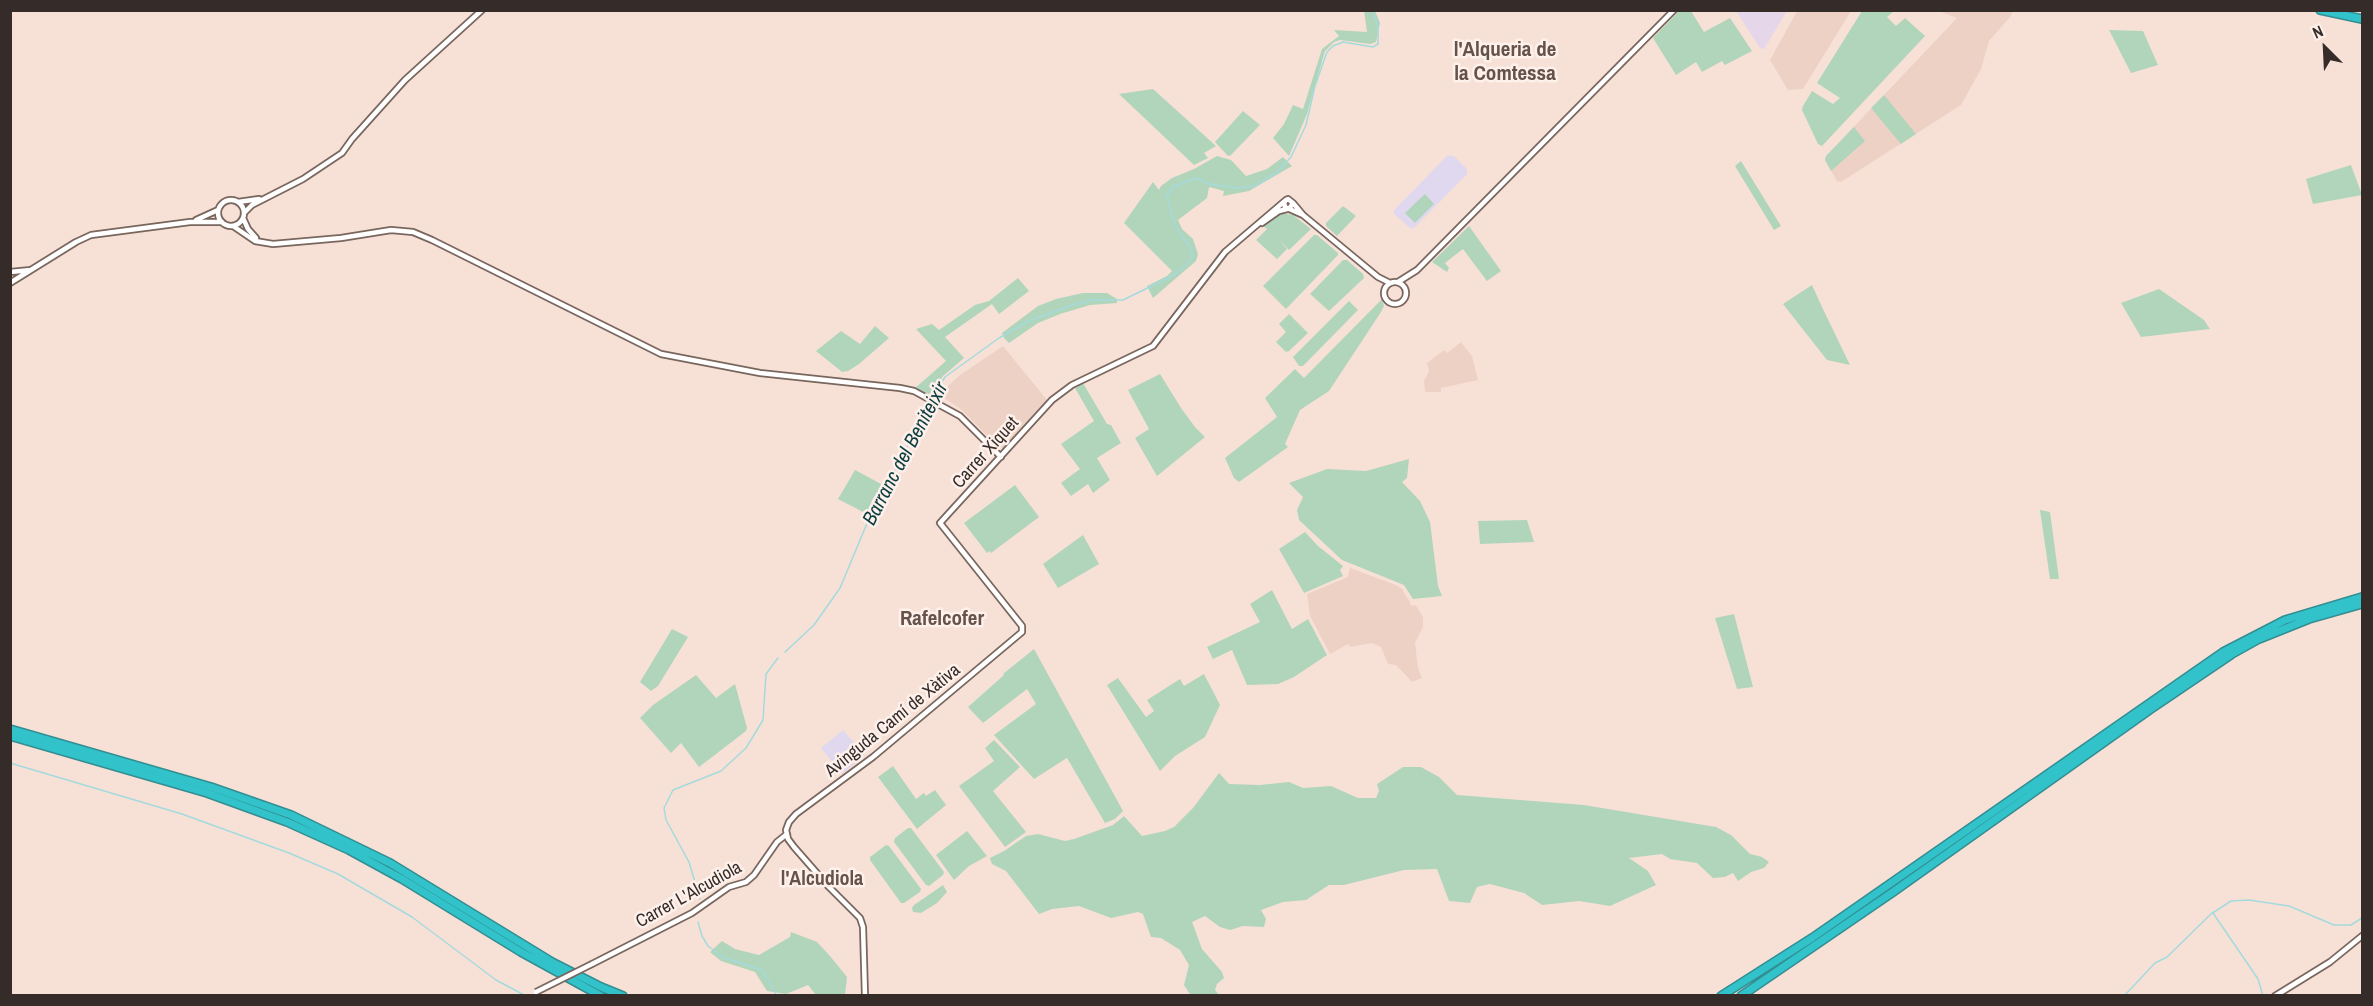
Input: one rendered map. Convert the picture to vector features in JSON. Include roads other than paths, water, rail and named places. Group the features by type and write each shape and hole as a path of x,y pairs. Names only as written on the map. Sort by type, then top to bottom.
{"highway":[{"path":"2320,10 2362,19"},
{"path":"1721,996 1771,966 1879,893 2223,652 2285,620 2362,596"},
{"path":"1741,996 1893,892 2198,676 2259,639 2309,619 2362,606"},
{"path":"10,729 201,783 291,815 390,863 552,962 623,996"},
{"path":"10,736 207,793 287,822 393,874 521,952 601,996"}],"street":[{"path":"233,225 252,204 303,178 342,153 355,135 405,80 482,10"},
{"path":"1378,277 1385,289 1386,299 1397,303 1406,296 1405,287 1417,270 1674,10"},
{"path":"190,222 218,209 226,201 237,202 267,197"},
{"path":"1257,225 1290,199 1303,215 1378,277 1390,283 1398,282 1417,270"},
{"path":"1286,200 1284,204 1288,209 1303,215"},
{"path":"237,202 242,206 248,229 260,242"},
{"path":"1257,225 1279,211 1288,209 1293,203"},
{"path":"218,209 222,222"},
{"path":"10,283 91,235 190,222 222,222 233,225 260,242 280,244 391,230 408,231 432,240 661,354 760,373 900,388 926,397 960,416 1001,457"},
{"name":"Carrer Xiquet","path":"1022,631 1022,626 940,523 1052,400 1072,386 1153,346 1225,252 1257,225"},
{"path":"10,272 34,269"},
{"path":"1398,282 1405,287"},
{"path":"1385,289 1390,283"},
{"name":"Avinguda Camí de Xàtiva","path":"787,834 787,825 796,814 887,746 1022,631"},
{"path":"787,834 792,844 829,887 861,918 865,996"},
{"name":"Carrer L'Alcudiola","path":"531,996 699,909 729,887 751,878 777,842 787,834"},
{"path":"2275,996 2330,962 2362,936"}],"waterway":[{"name":"Barranc del Beniteixir","path":"785,652 814,625 840,588 876,502 901,461 919,419 945,377 999,338 1029,321 1093,300 1123,300 1174,275 1192,259 1193,255 1189,245 1178,231 1171,212 1167,196 1173,187 1196,178 1210,184 1238,188 1255,186 1277,172 1291,157 1306,125 1315,86 1327,52 1333,46 1343,42 1373,47 1378,44 1378,27 1373,10"},
{"name":"Barranc del Beniteixir","path":"700,899 689,862 666,820 664,808 673,790 721,771 746,748 763,720 766,674 778,658"},
{"path":"10,763 182,814 289,853 338,874 412,917 496,980 526,996"},
{"path":"2124,996 2155,963 2167,957 2211,914 2231,901 2249,900 2289,906 2334,925 2351,925 2362,918"},
{"path":"2213,913 2258,979 2263,996"},
{"name":"Barranc del Beniteixir","path":"698,922 708,946 723,957 762,970 777,996"}],"district":[{"name":"l'Alqueria de la Comtessa","path":"1505,62"},
{"name":"Rafelcofer","path":"942,619"},
{"name":"l'Alcudiola","path":"822,880"}]}
